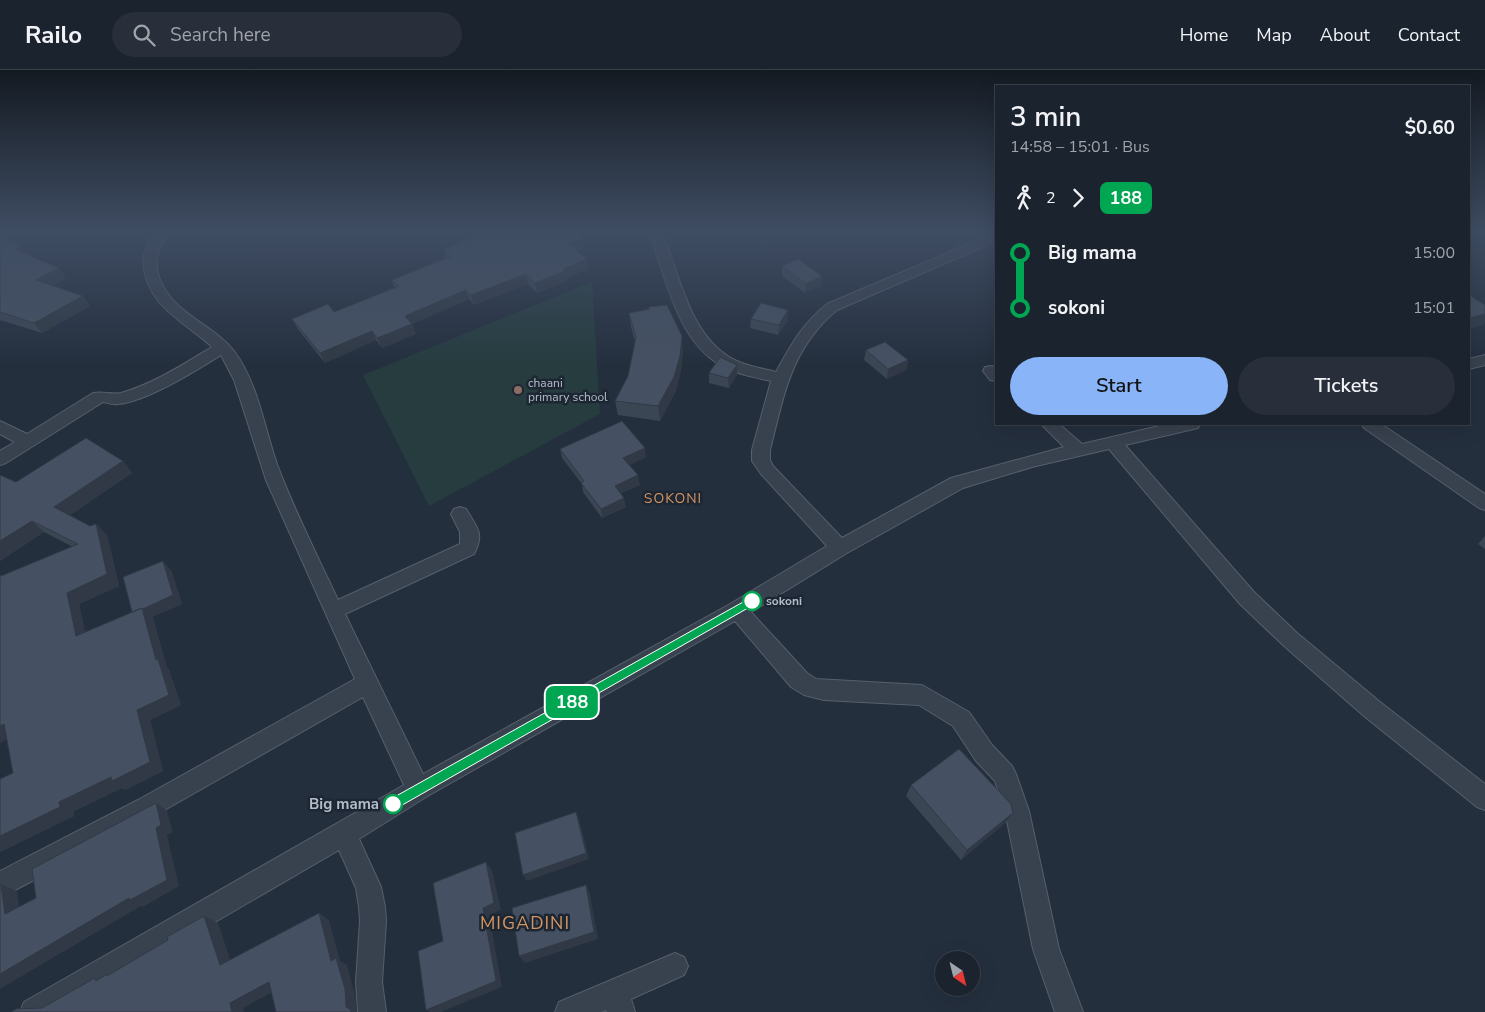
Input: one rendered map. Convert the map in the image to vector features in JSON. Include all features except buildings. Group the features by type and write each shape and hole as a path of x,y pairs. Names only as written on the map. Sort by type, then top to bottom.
{"street":[{"path":"151,276 160,297 188,323 223,347 235,365 268,464 313,569 418,788"},
{"path":"672,276 701,341 713,354 728,363 780,378"},
{"path":"840,548 767,470 761,461 760,450 763,437 780,378 804,335 816,320 832,307 912,276"},
{"path":"0,459 99,397 104,396 118,399 158,385 223,347"},
{"path":"1470,364 1485,360"},
{"path":"1051,425 1078,450"},
{"path":"34,1012 344,834 418,788 737,610 840,548 957,483 1032,461 1188,425"},
{"path":"1371,425 1485,502"},
{"path":"0,427 27,441"},
{"path":"1113,443 1247,598 1290,639 1372,709 1485,799"},
{"path":"333,611 466,549 471,543 472,536 460,514"},
{"path":"737,610 799,680 812,688 861,693 922,694 961,719 984,753 1004,774 1017,811 1046,949 1070,1012"},
{"path":"0,885 146,808 368,683"},
{"path":"344,834 368,887 372,907 373,921 369,982 372,1012"},
{"path":"569,1012 618,1002 675,966"}],"green space":[{"name":"chaani primary school","path":"592,282 600,414 429,506 363,375"}],"bus line":[{"name":"188","path":"393,804 418,788 752,601"}],"place":[{"name":"chaani primary school","path":"518,390"},
{"name":"sokoni","path":"752,601"},
{"name":"Big mama","path":"393,804"}],"district":[{"name":"SOKONI","path":"673,498"},
{"name":"MIGADINI","path":"525,923"}]}
